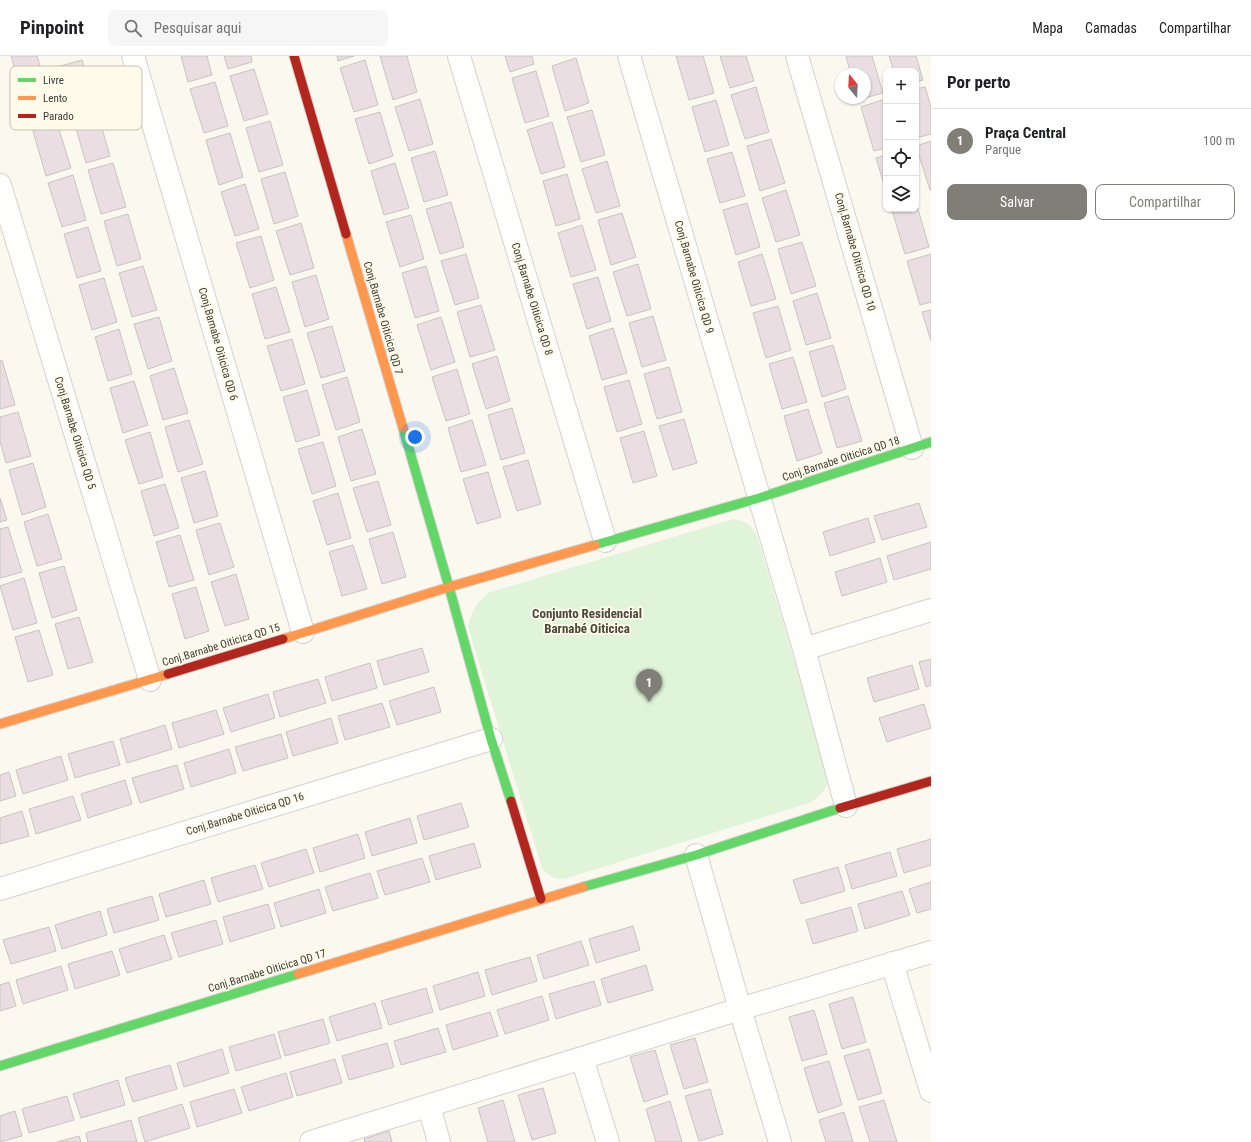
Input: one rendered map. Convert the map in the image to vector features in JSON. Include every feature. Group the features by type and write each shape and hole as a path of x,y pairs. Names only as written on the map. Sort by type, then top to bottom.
{"street":[{"name":"Conj.Barnabe Oiticica QD 6","path":"133,56 136,66"},
{"name":"Conj.Barnabe Oiticica QD 7","path":"294,56 449,587 491,739 541,899"},
{"name":"Conj.Barnabe Oiticica QD 8","path":"459,56 605,542"},
{"name":"Conj.Barnabe Oiticica QD 9","path":"629,56 804,648 846,806"},
{"name":"Conj.Barnabe Oiticica QD 10","path":"797,56 922,445"},
{"name":"Conj.Barnabe Oiticica QD 6","path":"142,86 304,632"},
{"name":"Conj.Barnabe Oiticica QD 5","path":"0,185 150,680"},
{"name":"Conj.Barnabe Oiticica QD 18","path":"605,542 759,498 922,445"},
{"name":"Conj.Barnabe Oiticica QD 15","path":"0,724 150,680 449,587 605,542"},
{"path":"804,648 931,610"},
{"name":"Conj.Barnabe Oiticica QD 16","path":"0,889 491,739"},
{"name":"Conj.Barnabe Oiticica QD 17","path":"0,1066 541,899 696,855 846,806 931,781"},
{"path":"696,855 780,1142"},
{"path":"311,1142 740,1009 931,952"},
{"path":"892,964 931,1091"},
{"path":"582,1058 608,1142"},
{"path":"429,1106 439,1142"}],"green space":[{"path":"733,519 748,524 757,536 829,777 825,789 820,796 809,803 564,879 552,876 542,868 468,627 471,616 477,604 488,593"}],"building":[{"path":"11,56 37,56 40,66 14,66"},
{"path":"181,56 207,56 212,75 188,82"},
{"path":"224,56 251,56 252,62 228,69"},
{"path":"337,56 354,56 338,61"},
{"path":"380,56 407,56 417,92 393,100"},
{"path":"505,56 532,56 534,64 510,72"},
{"path":"676,56 703,56 714,93 689,100"},
{"path":"720,56 746,56 754,81 730,88"},
{"path":"846,56 872,56 883,93 871,96 871,68 849,68"},
{"path":"889,56 916,56 923,80 919,81 919,68 893,68"},
{"path":"576,58 589,103 565,111 552,66"},
{"path":"82,60 84,66 61,66"},
{"path":"365,60 378,105 354,112 340,68"},
{"path":"254,69 268,114 244,121 230,76"},
{"path":"536,71 549,116 525,123 512,78"},
{"path":"215,82 228,126 204,133 190,89"},
{"path":"756,87 769,132 745,139 731,95"},
{"path":"925,87 931,107 931,134 919,137 919,104 919,88"},
{"path":"420,99 433,144 409,151 395,107"},
{"path":"716,100 729,145 705,152 692,107"},
{"path":"883,100 883,149 874,151 861,107"},
{"path":"592,110 605,155 581,162 567,117"},
{"path":"380,112 393,156 369,164 355,119"},
{"path":"270,121 283,165 259,172 246,128"},
{"path":"552,122 565,167 541,174 527,130"},
{"path":"59,130 71,168 46,176 33,131"},
{"path":"76,130 102,130 110,156 86,163"},
{"path":"230,133 243,177 219,185 206,140"},
{"path":"771,139 785,183 760,191 747,146"},
{"path":"931,141 931,190 919,155 919,145"},
{"path":"435,151 448,195 424,202 411,158"},
{"path":"732,152 745,196 720,203 707,159"},
{"path":"883,156 883,181 876,158"},
{"path":"607,161 620,206 596,213 582,169"},
{"path":"113,163 126,207 101,214 88,170"},
{"path":"395,163 409,208 384,215 371,171"},
{"path":"285,172 298,216 274,224 261,179"},
{"path":"567,174 580,219 556,226 543,181"},
{"path":"73,175 86,220 62,227 48,183"},
{"path":"245,184 259,229 235,236 221,192"},
{"path":"786,190 800,235 776,242 762,198"},
{"path":"451,202 464,247 440,254 426,209"},
{"path":"747,203 760,247 736,255 723,210"},
{"path":"893,212 919,212 929,247 905,254"},
{"path":"622,213 636,257 611,265 598,220"},
{"path":"128,214 141,259 117,266 104,221"},
{"path":"411,215 424,259 400,267 386,222"},
{"path":"301,223 314,268 290,275 276,231"},
{"path":"582,225 596,270 571,277 558,233"},
{"path":"88,227 101,271 77,278 64,234"},
{"path":"261,236 274,280 250,288 236,243"},
{"path":"802,242 816,286 791,294 778,249"},
{"path":"466,254 479,298 455,305 441,261"},
{"path":"762,254 776,299 751,306 738,262"},
{"path":"931,254 931,302 920,305 907,261"},
{"path":"638,264 651,309 627,316 613,272"},
{"path":"143,266 157,310 132,317 119,273"},
{"path":"426,266 439,311 415,318 402,273"},
{"path":"316,275 329,319 305,327 292,282"},
{"path":"598,277 611,321 587,329 573,284"},
{"path":"104,278 117,322 92,330 79,285"},
{"path":"276,287 290,332 265,339 252,294"},
{"path":"817,293 831,338 806,345 793,301"},
{"path":"481,305 495,350 470,357 457,312"},
{"path":"778,306 791,350 766,358 753,313"},
{"path":"931,310 931,341 922,312"},
{"path":"653,316 666,360 642,367 629,323"},
{"path":"159,317 172,361 148,369 134,324"},
{"path":"441,317 455,362 431,370 417,325"},
{"path":"332,326 345,371 321,378 307,333"},
{"path":"613,328 627,373 602,380 589,336"},
{"path":"119,329 132,374 108,381 95,337"},
{"path":"292,339 305,384 281,391 267,346"},
{"path":"833,345 846,389 822,397 809,352"},
{"path":"497,356 510,401 486,409 472,364"},
{"path":"793,357 807,402 782,409 769,364"},
{"path":"2,360 15,405 0,409 0,361"},
{"path":"669,367 682,412 657,419 644,374"},
{"path":"174,368 188,413 163,420 150,376"},
{"path":"457,369 470,414 446,421 432,377"},
{"path":"347,377 360,422 336,430 322,385"},
{"path":"629,380 642,424 617,432 604,387"},
{"path":"134,381 148,425 123,433 110,388"},
{"path":"307,390 320,435 296,442 283,397"},
{"path":"848,396 862,441 837,448 824,403"},
{"path":"512,408 525,453 501,460 488,415"},
{"path":"808,409 822,453 797,461 784,416"},
{"path":"18,412 31,456 6,463 0,441 0,417"},
{"path":"684,419 697,463 673,470 659,426"},
{"path":"189,420 203,464 178,472 165,427"},
{"path":"472,420 486,465 461,472 448,428"},
{"path":"362,429 376,474 351,481 338,437"},
{"path":"644,431 657,476 633,483 620,438"},
{"path":"150,432 163,477 139,484 125,440"},
{"path":"323,442 336,486 312,494 298,449"},
{"path":"528,460 541,504 517,511 503,467"},
{"path":"33,463 46,507 22,515 9,470"},
{"path":"205,471 218,516 194,523 181,478"},
{"path":"488,472 501,517 477,524 463,479"},
{"path":"378,481 391,525 367,532 353,488"},
{"path":"165,484 179,528 154,536 141,491"},
{"path":"338,493 351,538 327,545 313,501"},
{"path":"0,498 7,520 0,522"},
{"path":"919,503 927,527 882,540 874,516"},
{"path":"48,514 62,559 37,566 24,522"},
{"path":"868,518 875,542 830,556 823,532"},
{"path":"220,523 234,567 209,575 196,530"},
{"path":"8,527 22,572 0,578 0,529"},
{"path":"393,532 406,577 382,584 369,539"},
{"path":"180,535 194,580 169,587 156,542"},
{"path":"931,542 931,569 894,580 887,556"},
{"path":"353,545 367,589 342,596 329,552"},
{"path":"880,558 887,582 842,596 835,572"},
{"path":"64,566 77,610 52,618 39,573"},
{"path":"236,574 249,619 225,626 211,582"},
{"path":"24,578 37,623 13,630 0,586"},
{"path":"196,587 209,631 185,639 172,594"},
{"path":"79,617 93,662 68,669 55,624"},
{"path":"39,630 53,675 28,682 15,637"},
{"path":"422,648 429,672 384,685 377,661"},
{"path":"931,659 931,685 926,687 919,662"},
{"path":"370,663 377,688 332,701 325,677"},
{"path":"912,665 919,689 874,702 867,678"},
{"path":"318,679 326,703 280,717 273,692"},
{"path":"434,687 441,712 397,725 389,701"},
{"path":"268,694 275,718 231,732 223,708"},
{"path":"382,703 390,727 345,740 338,716"},
{"path":"924,704 931,728 887,742 879,718"},
{"path":"216,710 224,734 179,748 172,723"},
{"path":"331,718 338,743 293,756 286,732"},
{"path":"165,725 172,749 127,763 120,739"},
{"path":"281,734 288,758 243,771 235,747"},
{"path":"113,741 120,765 75,778 68,754"},
{"path":"229,749 236,773 191,787 184,763"},
{"path":"61,756 68,780 23,794 16,770"},
{"path":"177,765 184,789 140,803 132,778"},
{"path":"9,772 16,796 0,801 0,775"},
{"path":"125,780 132,804 88,818 81,794"},
{"path":"73,796 81,820 36,834 29,809"},
{"path":"461,803 469,827 424,840 417,816"},
{"path":"22,811 29,836 0,844 0,818"},
{"path":"410,818 417,843 372,856 365,832"},
{"path":"358,834 365,858 320,872 313,848"},
{"path":"931,839 931,865 904,873 897,849"},
{"path":"474,843 481,867 436,880 429,856"},
{"path":"306,849 314,873 269,887 261,863"},
{"path":"890,852 897,876 852,889 845,865"},
{"path":"422,858 430,882 385,895 377,871"},
{"path":"255,865 263,889 218,902 211,878"},
{"path":"838,867 845,891 801,904 793,880"},
{"path":"370,873 378,898 333,911 325,887"},
{"path":"204,880 211,904 166,917 159,894"},
{"path":"931,882 931,909 917,913 909,889"},
{"path":"319,889 326,913 281,927 274,903"},
{"path":"902,891 910,915 865,929 858,904"},
{"path":"152,896 159,920 114,933 107,909"},
{"path":"268,904 275,928 230,942 223,917"},
{"path":"851,907 858,931 813,944 806,920"},
{"path":"100,911 107,935 62,949 55,925"},
{"path":"216,920 223,944 179,957 171,933"},
{"path":"633,926 640,950 596,963 589,939"},
{"path":"49,927 56,951 11,964 3,940"},
{"path":"164,935 172,959 127,973 119,949"},
{"path":"581,941 589,965 544,979 537,955"},
{"path":"112,951 120,975 75,989 68,964"},
{"path":"530,957 537,981 492,995 485,970"},
{"path":"646,965 653,990 608,1003 601,979"},
{"path":"61,966 68,990 23,1004 16,980"},
{"path":"478,972 485,996 440,1010 433,986"},
{"path":"594,981 601,1005 556,1019 549,994"},
{"path":"9,982 16,1006 0,1011 0,985"},
{"path":"426,988 433,1012 389,1025 381,1001"},
{"path":"542,996 549,1020 505,1034 497,1010"},
{"path":"853,997 866,1042 842,1049 829,1004"},
{"path":"375,1003 382,1028 337,1041 329,1017"},
{"path":"814,1010 827,1054 802,1061 789,1017"},
{"path":"490,1012 498,1036 453,1050 446,1025"},
{"path":"323,1019 330,1043 285,1056 278,1032"},
{"path":"438,1028 446,1052 401,1065 394,1041"},
{"path":"274,1034 281,1058 236,1071 229,1047"},
{"path":"695,1038 708,1082 684,1089 670,1045"},
{"path":"387,1043 394,1067 349,1080 342,1056"},
{"path":"222,1049 229,1073 184,1087 177,1063"},
{"path":"869,1049 882,1093 858,1100 844,1056"},
{"path":"655,1050 668,1094 644,1102 630,1057"},
{"path":"335,1059 342,1083 297,1096 290,1072"},
{"path":"829,1061 842,1105 818,1113 804,1068"},
{"path":"170,1065 177,1089 133,1102 125,1078"},
{"path":"286,1073 293,1097 249,1111 241,1087"},
{"path":"118,1080 125,1105 81,1118 73,1094"},
{"path":"543,1088 556,1133 532,1140 518,1095"},
{"path":"234,1089 242,1113 197,1127 190,1102"},
{"path":"710,1089 723,1134 699,1141 685,1096"},
{"path":"67,1096 74,1120 29,1133 22,1109"},
{"path":"503,1100 515,1142 488,1142 478,1108"},
{"path":"884,1100 897,1142 870,1142 859,1107"},
{"path":"670,1101 682,1142 656,1142 646,1109"},
{"path":"182,1104 190,1128 145,1142 138,1118"},
{"path":"15,1111 22,1136 0,1142 0,1116"},
{"path":"844,1112 853,1142 826,1142 819,1120"},
{"path":"131,1120 137,1142 88,1142 86,1133"},
{"path":"389,1131 392,1142 365,1142 364,1139"},
{"path":"79,1136 81,1142 57,1142"}],"traffic: fast":[{"path":"403,428 491,739 511,801"},
{"path":"595,545 759,498 931,442"},
{"path":"583,887 696,855 840,808"},
{"path":"0,1066 298,974"}],"traffic: slow":[{"path":"346,234 403,428"},
{"path":"283,639 449,587 595,545"},
{"path":"0,724 168,674"},
{"path":"298,974 583,887"}],"traffic: jam":[{"path":"294,56 346,234"},
{"path":"168,674 283,639"},
{"path":"840,808 931,781"},
{"path":"511,801 541,899"}],"place":[{"name":"Praça Central","path":"649,702"}],"district":[{"name":"Conjunto Residencial Barnabé Oiticica","path":"587,620"}]}
